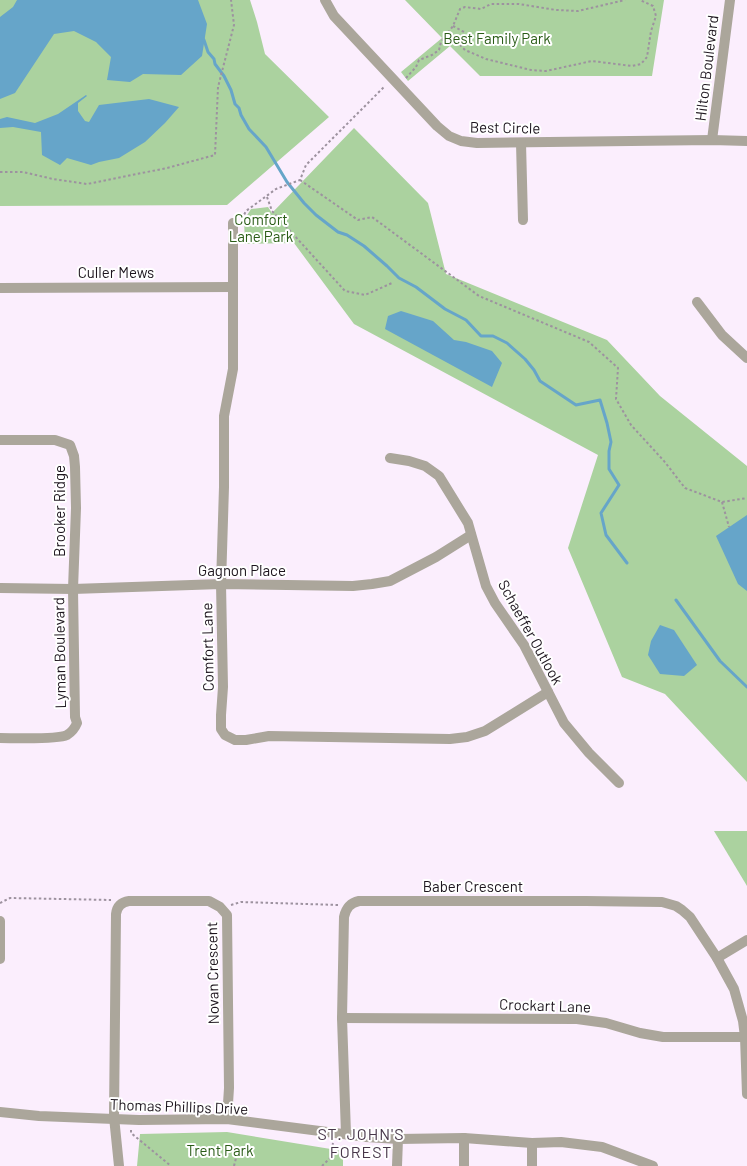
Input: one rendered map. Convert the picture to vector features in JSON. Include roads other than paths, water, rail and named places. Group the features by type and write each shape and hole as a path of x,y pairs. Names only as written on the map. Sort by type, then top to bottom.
{"street":[{"name":"Best Circle","path":"325,0 334,16 437,126 449,136 462,142 747,141"},
{"name":"Hilton Boulevard","path":"712,140 730,0"},
{"path":"521,143 522,220"},
{"name":"Comfort Lane","path":"234,223 233,369 224,416 221,584 223,687 221,729 225,735 235,740 269,736 459,738 484,731 548,692"},
{"name":"Culler Mews","path":"0,288 233,287"},
{"path":"697,302 722,335 747,358"},
{"name":"Brooker Ridge","path":"0,440 55,440 70,445 74,456 76,508 73,589"},
{"name":"Schaeffer Outlook","path":"390,458 425,466 439,476 468,523 486,586 536,666 564,723 589,753 619,783"},
{"name":"Gagnon Place","path":"0,588 73,589 221,584 352,586 372,584 390,581 436,557 472,535"},
{"name":"Lyman Boulevard","path":"0,738 64,736 75,727 73,589"},
{"name":"Novan Crescent","path":"114,1119 116,914 118,908 123,903 129,901 209,901 222,908 228,917 229,1088 227,1120"},
{"name":"Baber Crescent","path":"342,1018 344,916 350,904 359,901 666,903 688,914 717,958 730,982 743,1021 747,1094"},
{"path":"0,921 0,959"},
{"path":"717,958 747,940"},
{"path":"342,1018 346,1134"},
{"name":"Crockart Lane","path":"342,1018 577,1018 663,1037 745,1037"},
{"name":"Thomas Phillips Drive","path":"0,1112 39,1116 131,1120 227,1120 366,1137 398,1139 464,1138 532,1143 561,1142 602,1147 636,1163 653,1166"},
{"path":"114,1119 119,1166"},
{"path":"464,1138 464,1166"},
{"path":"397,1166 398,1139"},
{"path":"532,1143 532,1166"}],"water":[{"path":"17,0 198,0 207,24 202,56 181,75 143,74 130,82 107,80 111,57 96,42 74,31 54,34 15,93 0,99 0,17 13,7"},
{"path":"86,95 78,103 78,111 85,121 89,122 99,105 149,99 179,107 145,142 119,158 91,165 67,158 60,165 42,155 41,132 13,127 0,128 0,119 7,117 35,123 58,114"},
{"path":"401,311 433,321 454,340 492,351 502,363 492,387 385,329 388,316"},
{"path":"747,515 747,591 738,584 716,536"},
{"path":"660,625 674,630 697,665 684,676 660,674 648,655 651,641"}],"waterway":[{"path":"202,37 208,52 224,76 235,104 239,108 249,129 266,147 287,182 316,215 338,232 347,235 364,246 399,278 416,287 445,309 466,320 481,336 493,336 507,343 525,359 540,381 576,405 600,400 611,442 609,469 619,485 601,513 606,535 627,563"},
{"path":"676,600 720,661 747,687"}],"district":[{"name":"ST. JOHN'S FOREST","path":"361,1142"}],"park label":[{"name":"Best Family Park","path":"497,38"},
{"name":"Comfort Lane Park","path":"261,228"},
{"name":"Trent Park","path":"220,1150"}]}
